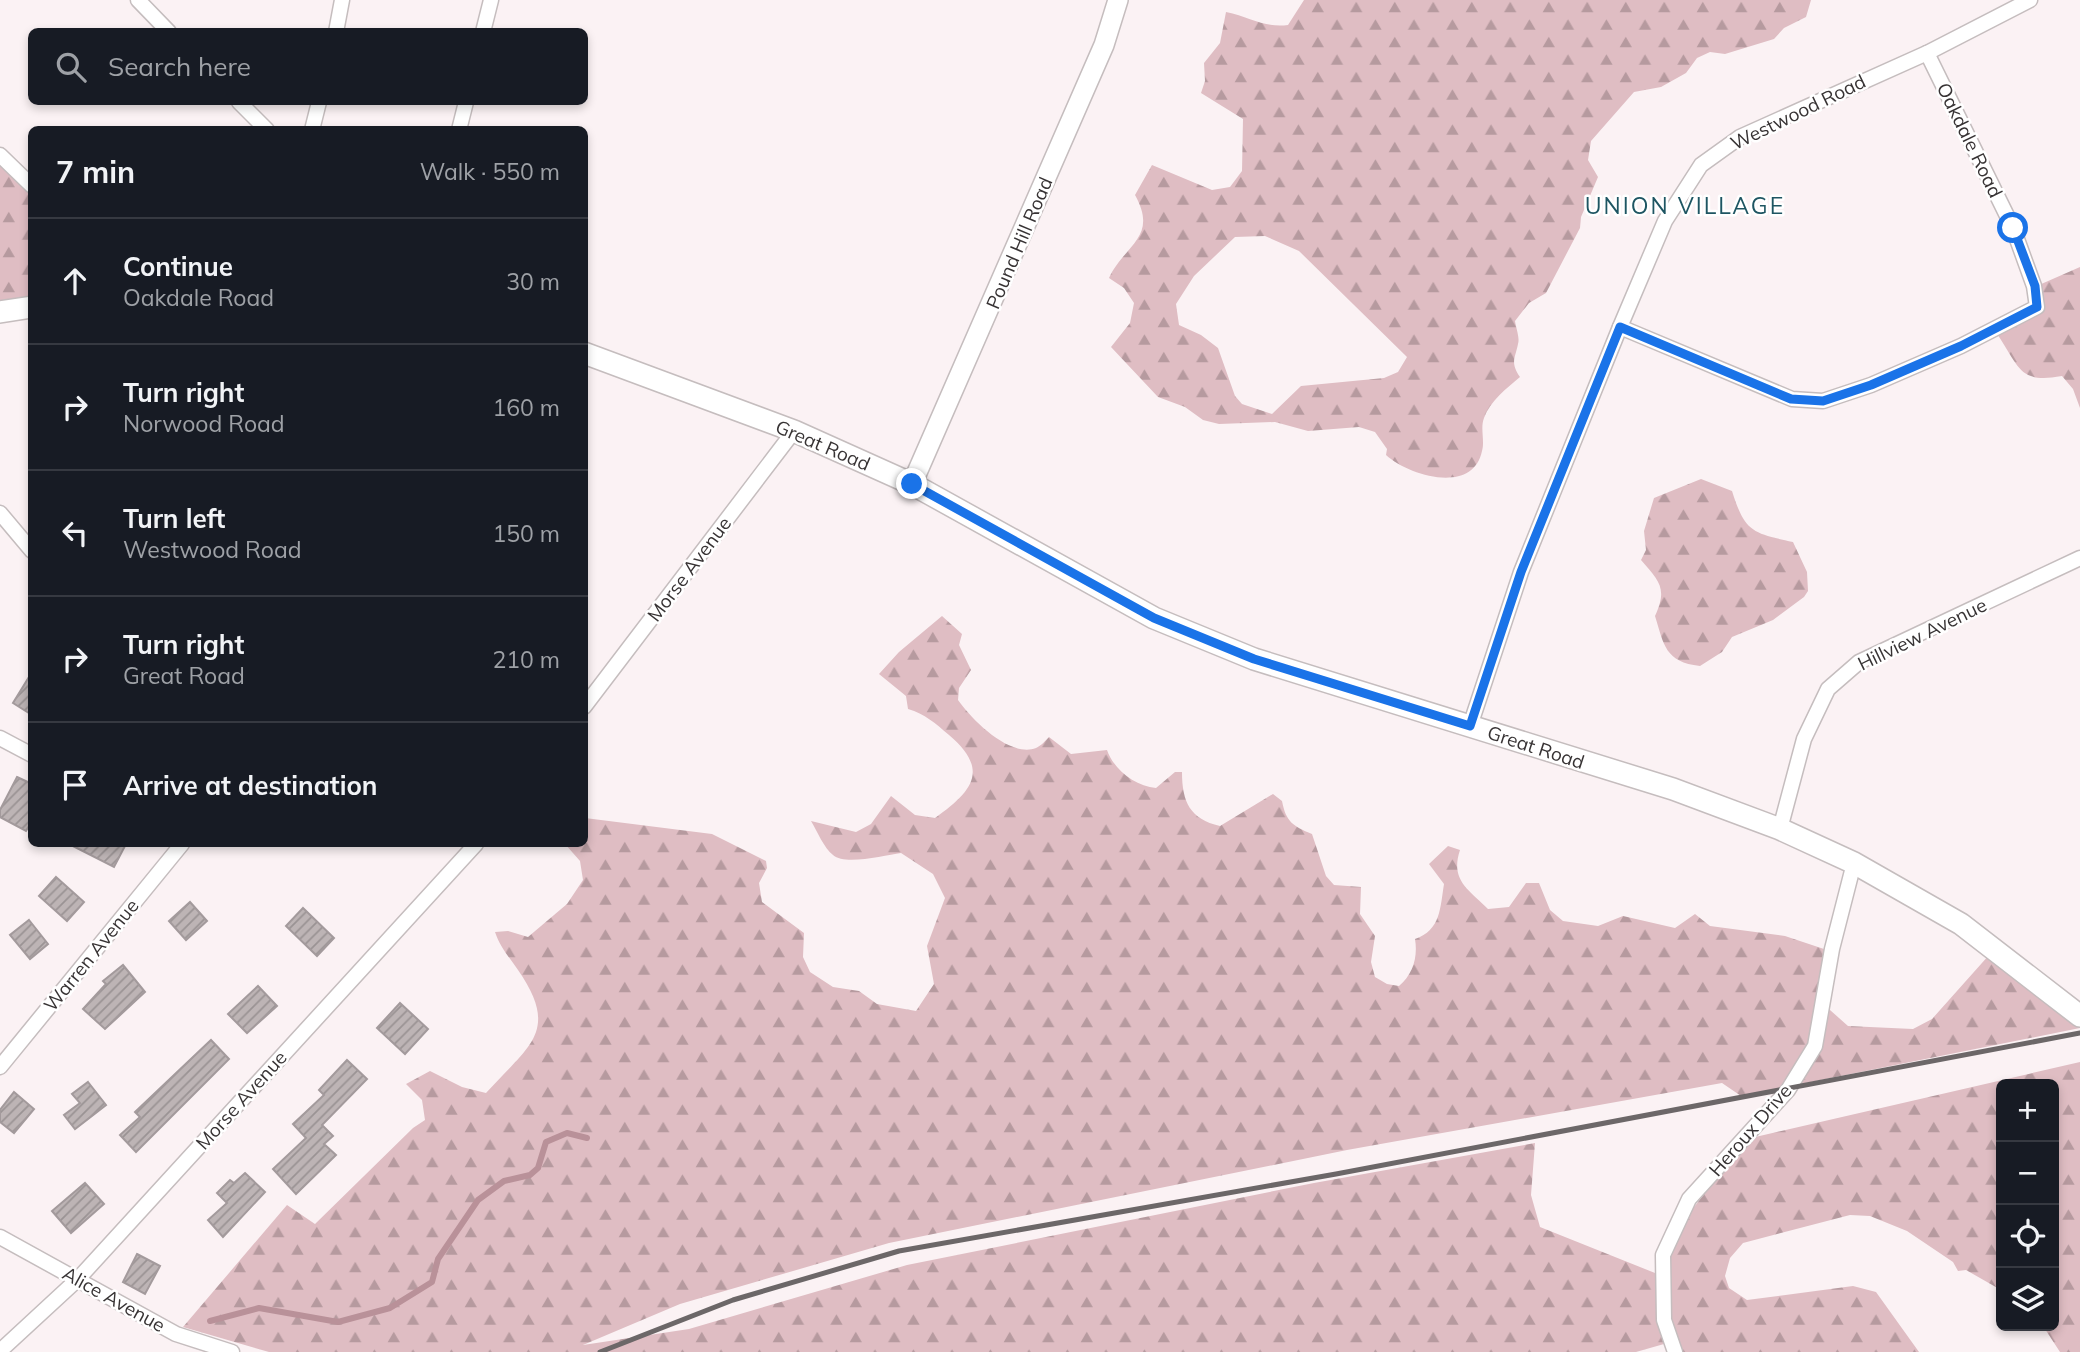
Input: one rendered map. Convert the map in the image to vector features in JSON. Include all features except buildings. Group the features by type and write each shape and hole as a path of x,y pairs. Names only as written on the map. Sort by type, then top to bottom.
{"main road":[{"path":"0,312 28,308"},
{"name":"Great Road","path":"588,357 794,431 912,484 1154,618 1254,659 1673,789 1780,829 1854,863 1961,924 2077,1011"}],"street":[{"path":"138,0 165,28"},
{"path":"337,28 342,0"},
{"path":"484,28 491,0"},
{"name":"Pound Hill Road","path":"912,484 1104,45 1118,0"},
{"name":"Westwood Road","path":"1470,726 1521,572 1620,327 1665,221 1701,165 1740,137 1927,53 2029,0"},
{"name":"Oakdale Road","path":"1620,327 1791,399 1823,401 1871,385 1961,346 2037,307 2035,286 2013,228 1927,53"},
{"path":"242,105 263,126"},
{"path":"313,126 318,105"},
{"path":"460,126 465,105"},
{"path":"0,155 28,182"},
{"name":"Morse Avenue","path":"588,702 794,431"},
{"path":"0,513 28,546"},
{"name":"Hillview Avenue","path":"1780,829 1804,739 1828,689 1859,662 2080,558"},
{"path":"0,738 28,753"},
{"name":"Warren Avenue","path":"0,1067 180,847"},
{"name":"Morse Avenue","path":"0,1350 78,1279 473,847"},
{"name":"Heroux Drive","path":"1675,1352 1664,1320 1663,1255 1689,1199 1788,1090 1815,1046 1832,948 1854,863"},
{"name":"Alice Avenue","path":"0,1237 176,1334 232,1352"}],"green space":[{"path":"1304,0 1811,0 1806,17 1784,28 1774,39 1725,54 1710,52 1697,58 1686,73 1661,87 1634,92 1591,141 1588,160 1598,177 1581,217 1580,228 1546,293 1529,303 1515,321 1518,342 1514,364 1520,377 1499,395 1484,418 1483,447 1476,465 1466,473 1454,477 1424,475 1396,463 1386,455 1387,449 1375,432 1359,427 1308,431 1275,422 1219,424 1203,420 1185,407 1158,397 1111,347 1130,323 1134,303 1124,288 1109,278 1141,231 1143,221 1135,195 1152,165 1212,190 1230,187 1242,171 1243,119 1201,93 1205,81 1204,63 1220,43 1226,12 1264,24 1288,25","holes":["1265,236 1299,251 1407,357 1398,372 1384,378 1301,386 1272,414 1242,404 1235,396 1218,348 1201,335 1179,325 1176,304 1194,276 1235,237"]},
{"path":"0,157 28,184 28,304 0,308"},
{"path":"2080,267 2080,408 2073,389 2062,376 2048,378 2028,375 2016,364 1997,334 2027,316 2039,285"},
{"path":"1701,479 1732,491 1746,523 1759,533 1793,542 1807,572 1808,591 1773,620 1732,637 1722,652 1700,666 1679,661 1664,644 1655,616 1661,598 1660,585 1641,560 1646,550 1644,531 1654,498"},
{"path":"942,616 962,634 959,645 971,670 959,688 958,700 982,727 1015,748 1026,750 1038,747 1049,737 1071,754 1107,750 1126,776 1148,787 1156,788 1175,772 1182,772 1184,792 1190,808 1201,819 1220,826 1273,794 1282,801 1291,822 1312,834 1326,876 1334,885 1361,887 1360,914 1375,936 1371,962 1375,977 1387,984 1399,986 1408,976 1415,959 1415,939 1424,935 1435,924 1444,884 1429,864 1448,846 1460,850 1457,869 1459,877 1488,909 1509,907 1526,883 1539,883 1550,910 1563,921 1598,926 1623,916 1675,928 1695,914 1710,926 1785,936 1824,949 1821,1002 1848,1026 1913,1029 1932,1019 1998,945 2080,1009 2080,1028 1741,1096 1722,1083 1347,1150 889,1243 680,1304 583,1345 689,1329 907,1265 1314,1183 1535,1143 1531,1195 1540,1227 1660,1275 1675,1232 1727,1164 1751,1138 1996,1081 1996,1287 1966,1270 1958,1271 1953,1262 1907,1231 1870,1216 1850,1215 1743,1243 1730,1258 1725,1276 1729,1288 1747,1300 1853,1286 1876,1292 1919,1352 1675,1352 1671,1342 1636,1352 269,1352 183,1327 287,1205 315,1224 413,1128 425,1120 422,1100 406,1084 430,1071 462,1087 486,1093 526,1050 538,1024 537,1009 531,991 495,932 508,931 528,937 567,904 583,880 580,861 568,847 588,847 588,818 712,834 766,861 767,868 759,883 762,902 804,933 803,957 810,972 833,987 859,991 877,1004 916,1011 934,984 927,946 945,898 933,874 901,853 856,860 839,858 827,848 811,821 856,832 871,824 891,796 915,815 935,818 959,799 972,780 973,770 962,748 930,719 908,709 906,696 879,674 899,652"},
{"path":"2080,1062 2080,1352 2060,1352 2046,1331 2059,1331 2059,1079 2006,1079"}],"waterway":[{"path":"210,1321 259,1308 338,1322 390,1308 432,1282 438,1259 478,1200 504,1181 530,1175 538,1168 546,1142 567,1133 587,1138"}],"railway":[{"path":"600,1352 733,1300 899,1251 1336,1174 2080,1033"}],"district":[{"name":"UNION VILLAGE","path":"1685,206"}],"route":[{"path":"912,484 1154,618 1254,659 1470,726 1521,572 1620,327 1791,399 1823,401 1871,385 1961,346 2037,307 2035,286 2013,228"}]}
